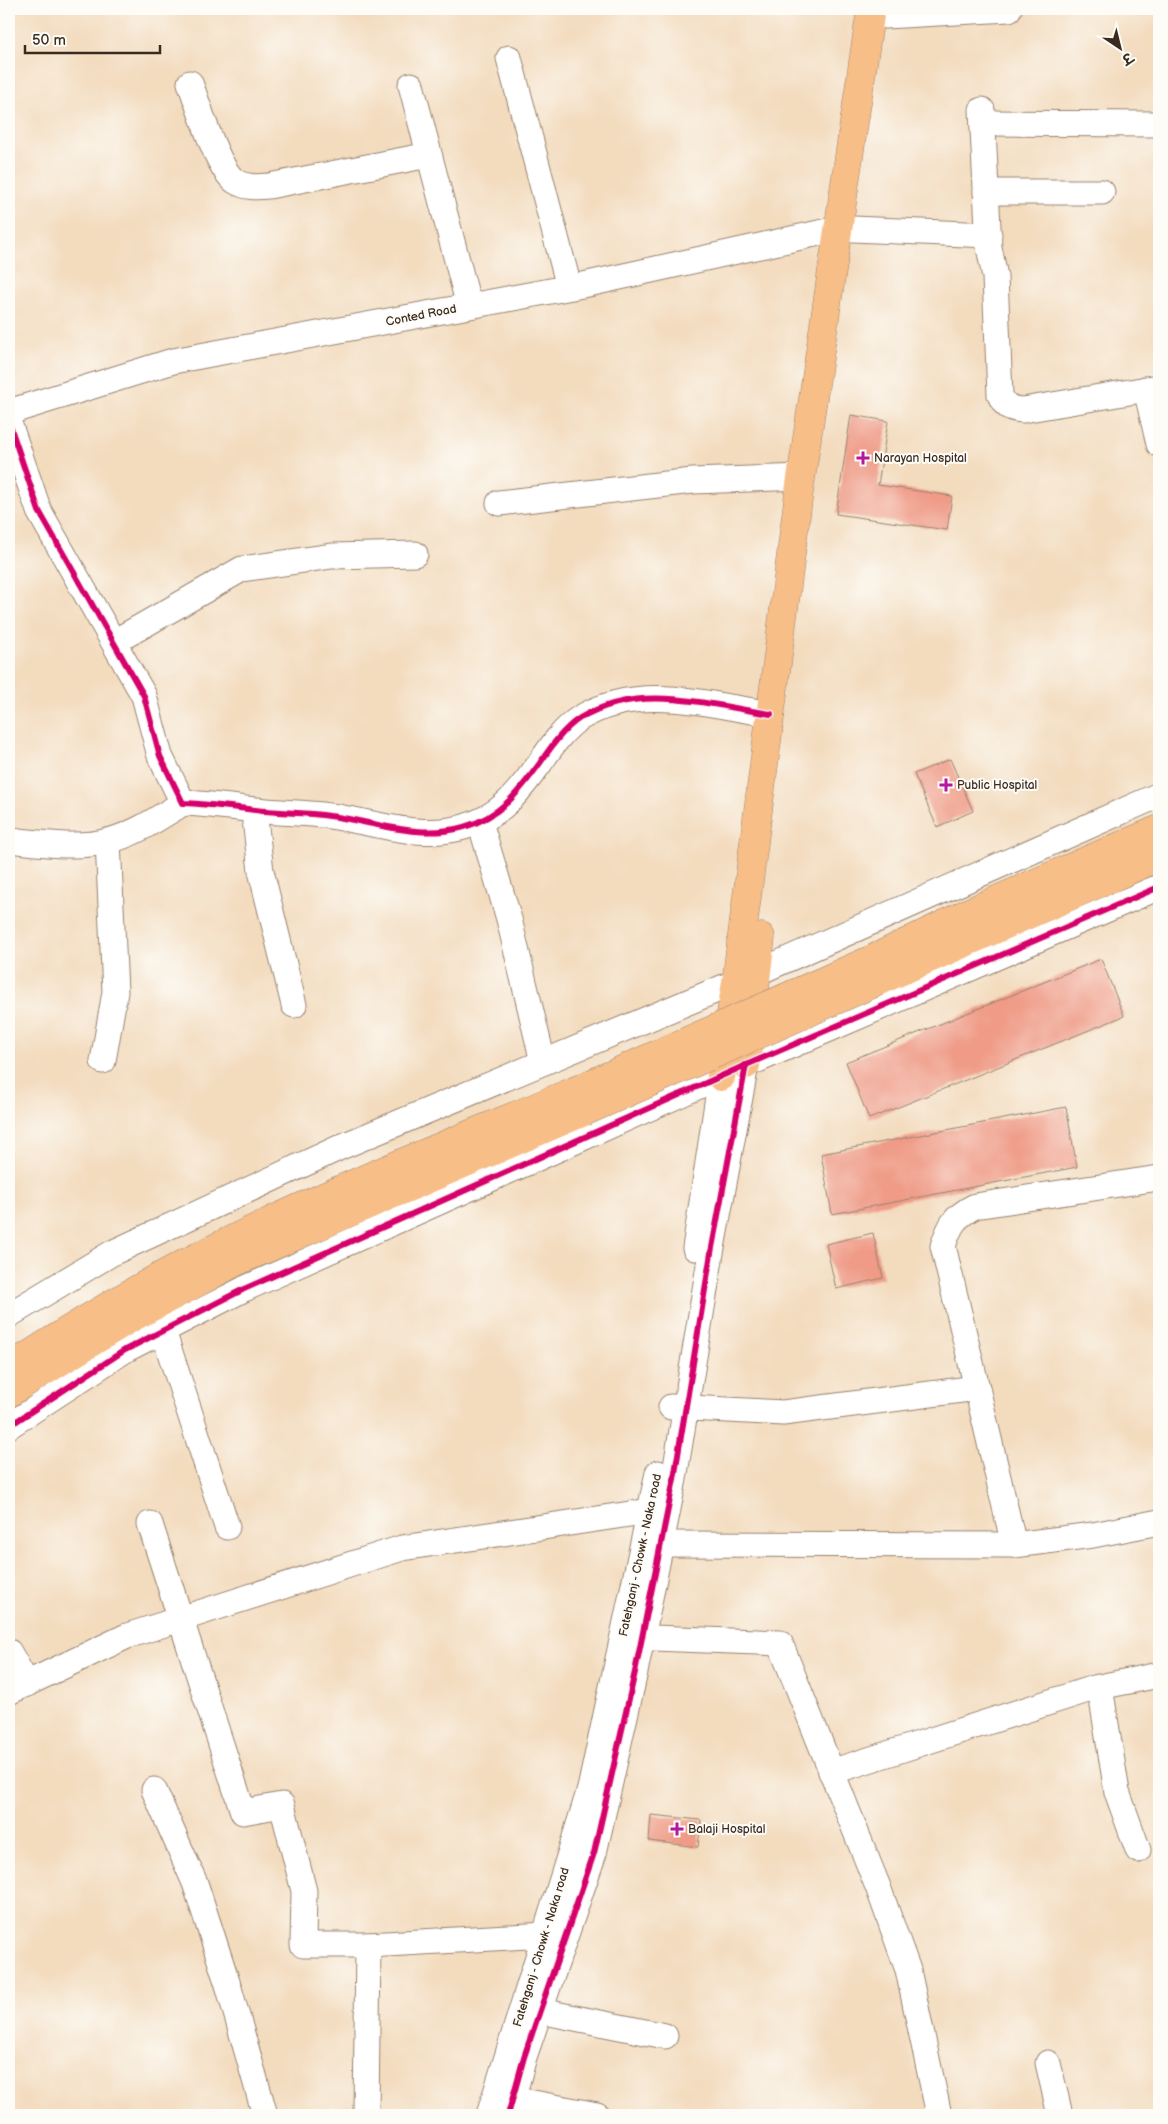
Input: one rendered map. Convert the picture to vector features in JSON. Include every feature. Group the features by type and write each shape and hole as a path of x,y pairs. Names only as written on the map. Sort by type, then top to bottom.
{"highway":[{"path":"746,1066 746,978 771,714 802,476 881,11"},
{"path":"746,978 822,428 845,229"},
{"path":"873,971 973,910 1159,830"},
{"path":"9,1393 128,1320 238,1261 579,1101 873,971 1159,858"},
{"name":"Fatehganj - Chowk - Naka road","path":"721,1077 746,978"},
{"path":"9,1368 94,1313 198,1256 340,1190 579,1101"}],"street":[{"path":"881,11 1009,9"},
{"path":"509,58 569,288"},
{"path":"190,83 220,162 234,181 248,187 269,186 429,155"},
{"path":"411,85 469,306"},
{"path":"1159,124 982,116 989,235 995,277 1000,395 1004,404 1010,409 1023,410 1153,388 1159,444"},
{"path":"986,192 1102,192"},
{"name":"Conted Road","path":"9,412 173,361 569,288 845,229 989,235"},
{"path":"9,422 39,511 144,696 160,756 183,803"},
{"path":"499,503 693,481 802,476"},
{"path":"114,642 242,569 332,556 415,554"},
{"path":"9,840 54,845 108,841 142,828 183,803 329,816 425,832 451,830 480,822 510,803 567,729 580,718 613,704 638,698 659,697 771,714"},
{"path":"9,1315 112,1253 343,1146 746,978 1159,796"},
{"path":"254,810 261,872 294,1005"},
{"path":"480,822 509,920 543,1062"},
{"path":"103,1061 115,992 108,841"},
{"path":"9,1426 125,1350 244,1289 746,1066 1159,887"},
{"path":"597,2115 510,2107 531,2009 594,1853 633,1637 746,1066"},
{"name":"Fatehganj - Chowk - Naka road","path":"652,1544 650,1511 678,1408 721,1077"},
{"path":"1014,1545 943,1246 949,1227 960,1214 974,1206 1159,1178"},
{"path":"163,1331 227,1527"},
{"path":"678,1408 783,1413 977,1388"},
{"path":"9,1652 18,1688 127,1636 402,1548 650,1511"},
{"path":"652,1544 1014,1545 1093,1535 1159,1522"},
{"path":"150,1524 243,1812 282,1805 304,1891 303,1945 368,1945 545,1935"},
{"path":"633,1637 780,1643 878,1887 908,1970 938,2115"},
{"name":"Fatehganj - Chowk - Naka road","path":"489,2115 531,2009 545,1935 590,1789 633,1637"},
{"path":"831,1772 1100,1687 1159,1675"},
{"path":"1100,1687 1117,1792 1138,1850"},
{"path":"154,1790 195,1883 229,1988 265,2115"},
{"path":"366,2115 368,1945"},
{"path":"531,2009 665,2036"},
{"path":"1048,2063 1060,2115"}],"building":[{"path":"851,415 888,421 878,485 952,496 947,530 836,514"},
{"path":"950,759 973,811 937,827 914,774"},
{"path":"1101,959 1124,1016 869,1119 846,1062"},
{"path":"1066,1107 1077,1167 832,1214 821,1154"},
{"path":"873,1233 883,1278 836,1289 826,1244"},
{"path":"651,1815 701,1820 698,1847 649,1841"}],"cycle path":[{"path":"9,423 39,511 144,696 160,756 183,803 321,815 414,831 447,831 477,823 498,810 524,784 568,727 580,718 603,707 626,701 674,699 771,714"},
{"path":"9,1426 125,1350 244,1289 746,1065 1159,887"},
{"path":"508,2115 524,2057 594,1853 635,1672 674,1479 711,1253 746,1065"}],"place":[{"name":"Narayan Hospital","path":"863,458"},
{"name":"Public Hospital","path":"946,785"},
{"name":"Balaji Hospital","path":"677,1829"}]}
